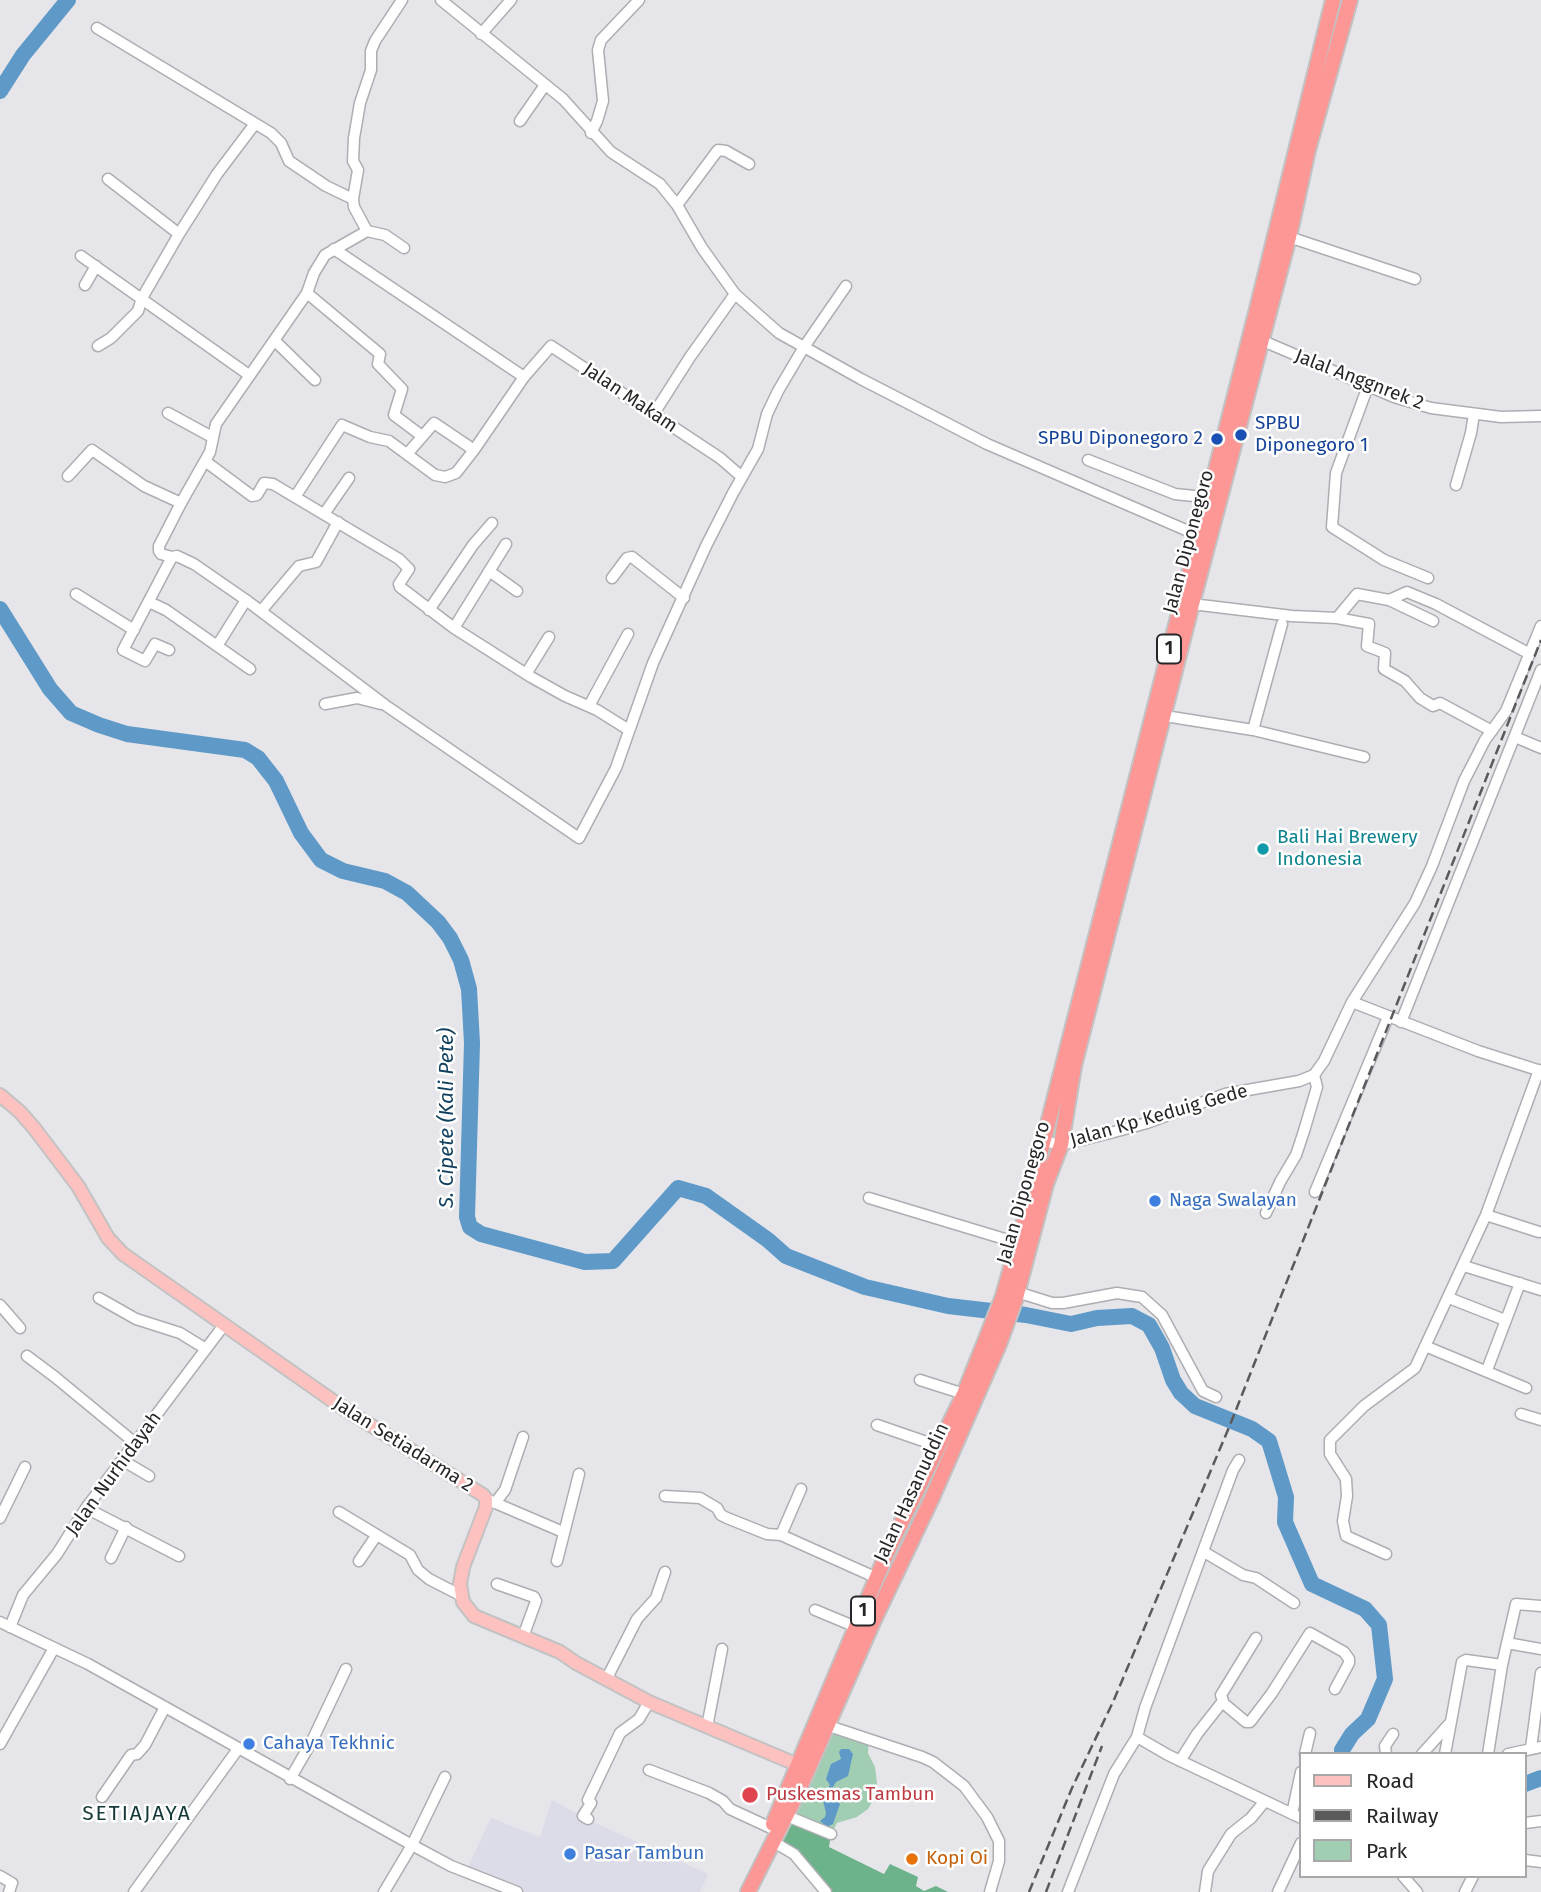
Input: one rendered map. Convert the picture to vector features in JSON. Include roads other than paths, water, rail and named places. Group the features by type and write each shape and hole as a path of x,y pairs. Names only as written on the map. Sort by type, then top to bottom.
{"highway":[{"name":"Jalan Diponegoro","path":"1012,1296 1044,1141 1203,538 1334,0"},
{"name":"Jalan Diponegoro","path":"1213,498 1263,341 1308,150 1350,0"},
{"name":"Jalan Diponegoro","path":"1024,1244 1061,1145 1074,1066 1165,716 1192,604 1203,538"},
{"name":"Jalan Hasanuddin","path":"741,1892 772,1835 787,1816 829,1726 873,1622 932,1497 1012,1296"},
{"name":"Jalan Hasanuddin","path":"748,1892 877,1578 938,1447 993,1340"}],"main road":[{"name":"Jalan Setiadarma 2","path":"0,1095 20,1112 78,1186 117,1249 343,1408 490,1501 463,1567 460,1595"},
{"path":"460,1595 468,1611 474,1616 560,1652 649,1702 798,1765"}],"street":[{"path":"367,231 357,216 353,199 358,170 353,161 354,138 360,103 371,70 374,41 402,0"},
{"path":"441,0 563,99 611,152 660,184 677,205 702,248 735,294 779,333 861,380 988,444 1203,538"},
{"path":"481,34 511,0"},
{"path":"591,133 603,101 598,50 601,40 636,1"},
{"path":"97,28 271,133 281,143 289,161 326,186 353,199"},
{"path":"520,121 545,86"},
{"path":"98,346 133,318 178,234 217,174 254,125"},
{"path":"677,205 718,150 726,150 749,164"},
{"path":"108,179 178,234"},
{"path":"404,248 385,235 367,231 325,256 314,273 307,293 216,424 210,452 159,546 162,554 177,556 194,564 246,600 385,705 579,838 611,780 653,663 717,525 758,449 767,414 778,391 846,286"},
{"path":"1289,237 1415,279"},
{"path":"334,249 524,377"},
{"path":"81,256 249,375"},
{"path":"85,285 96,266"},
{"path":"307,293 380,354 378,364 402,389 394,415 422,436"},
{"path":"653,415 735,294"},
{"path":"275,341 315,380"},
{"name":"Jalal Anggnrek 2","path":"1263,341 1368,386 1431,408 1501,417 1541,416"},
{"name":"Jalan Makam","path":"408,453 435,475 445,477 456,473 524,377 549,347 553,346 720,458 743,477"},
{"path":"1368,386 1336,473 1331,526 1384,560 1427,578"},
{"path":"168,413 212,437"},
{"path":"1456,485 1474,414"},
{"path":"295,497 340,426 348,426 370,437 381,437 408,453 431,423 436,423 474,450"},
{"path":"68,476 92,450 144,486 181,503"},
{"path":"1088,460 1175,494 1213,498"},
{"path":"205,461 252,496 257,495 264,483 269,482 408,566 409,572 399,584 400,587 429,610 526,674 565,696 590,706 629,730"},
{"path":"324,514 349,478"},
{"path":"261,611 299,566 316,562 338,522"},
{"path":"429,610 473,545 492,523"},
{"path":"454,628 506,544"},
{"path":"169,650 155,644 145,661 124,651 172,557"},
{"path":"612,578 627,558 632,557 684,598"},
{"path":"489,571 517,591"},
{"path":"1389,600 1405,592 1410,593 1530,654"},
{"path":"76,594 134,630"},
{"path":"1337,618 1357,594 1389,600 1433,621"},
{"path":"217,646 246,600"},
{"path":"149,602 166,610 250,668"},
{"path":"1192,604 1292,616 1337,618 1369,624 1367,646 1385,652 1384,669 1405,681 1420,698 1433,706 1440,703 1492,731"},
{"path":"1253,730 1282,624"},
{"path":"1266,1213 1296,1155 1317,1087 1314,1074 1324,1061 1352,1002 1415,903 1464,781 1506,711 1541,626"},
{"path":"590,706 628,634"},
{"path":"526,674 549,637"},
{"path":"1401,1022 1541,670"},
{"path":"325,704 357,698 385,705"},
{"path":"1165,716 1253,730 1364,757"},
{"path":"1515,737 1541,748"},
{"path":"1352,1002 1478,1051 1540,1070 1486,1215 1415,1368 1364,1406 1330,1440 1332,1458 1346,1479 1347,1496 1343,1521 1346,1536 1386,1554"},
{"path":"1315,1192 1388,1017"},
{"name":"Jalan Kp Keduig Gede","path":"1044,1141 1061,1145 1147,1123 1225,1094 1299,1081 1314,1074"},
{"path":"869,1198 1024,1244"},
{"path":"1486,1215 1539,1232"},
{"path":"1464,1266 1541,1290"},
{"path":"1487,1370 1520,1283"},
{"path":"1012,1296 1052,1303 1117,1293 1142,1297 1162,1315 1203,1391 1216,1397"},
{"path":"99,1298 136,1319 180,1333 206,1349"},
{"path":"1449,1298 1505,1320"},
{"path":"0,1305 20,1328"},
{"name":"Jalan Nurhidayah","path":"10,1627 23,1595 72,1534 86,1508 224,1325"},
{"path":"1425,1346 1526,1388"},
{"path":"27,1356 135,1443"},
{"path":"920,1380 964,1394"},
{"path":"1521,1414 1541,1420"},
{"path":"877,1425 938,1447"},
{"path":"490,1501 503,1494 523,1437"},
{"path":"122,1460 149,1476"},
{"path":"1068,1892 1114,1774 1137,1737 1148,1699 1231,1475 1239,1461"},
{"path":"0,1518 25,1467"},
{"path":"557,1561 579,1474"},
{"path":"781,1535 801,1489"},
{"path":"665,1496 700,1498 727,1518 767,1534 781,1535 877,1578"},
{"path":"490,1501 563,1532"},
{"path":"86,1508 179,1556"},
{"path":"339,1512 410,1555 418,1570 429,1579 460,1595"},
{"path":"111,1558 126,1527"},
{"path":"359,1560 376,1536"},
{"path":"1204,1552 1243,1575 1264,1583 1294,1603"},
{"path":"606,1680 637,1619 656,1598 665,1572"},
{"path":"497,1584 534,1597 536,1601 523,1637"},
{"path":"1488,1752 1502,1665 1517,1604 1541,1606"},
{"path":"815,1610 856,1627"},
{"path":"0,1622 165,1707 412,1846 451,1866 517,1892"},
{"path":"1222,1702 1246,1722 1250,1722 1310,1633 1343,1652 1349,1660 1335,1689"},
{"path":"1180,1761 1196,1734 1222,1702 1221,1695 1256,1638"},
{"path":"1507,1643 1541,1649"},
{"path":"0,1744 54,1648"},
{"path":"707,1727 722,1648"},
{"path":"1445,1752 1461,1662 1466,1660 1502,1665"},
{"path":"290,1779 313,1741 346,1669"},
{"path":"1517,1752 1536,1748 1541,1673"},
{"path":"588,1819 583,1816 591,1803 587,1800 620,1733 639,1719 649,1702"},
{"path":"102,1797 131,1755 145,1745 165,1707"},
{"path":"1424,1752 1450,1723"},
{"path":"829,1726 922,1757 933,1762 964,1786 987,1817 999,1841 999,1861 990,1892"},
{"path":"1305,1752 1310,1733"},
{"path":"1386,1752 1385,1746 1393,1734"},
{"path":"1137,1737 1180,1761 1297,1816 1300,1783"},
{"path":"134,1892 238,1749"},
{"path":"649,1769 709,1793 772,1835 794,1854 826,1892"},
{"path":"384,1892 412,1846 445,1777"},
{"path":"1205,1892 1208,1871 1231,1834 1251,1818 1265,1801"},
{"path":"787,1816 831,1834"},
{"path":"1279,1892 1300,1845"},
{"path":"0,1876 12,1882 9,1892"},
{"path":"1405,1878 1417,1892"}],"water":[{"path":"841,1749 849,1749 853,1754 848,1776 836,1782 833,1787 833,1794 840,1804 833,1824 827,1827 820,1821 826,1813 822,1796 830,1785 826,1779 831,1764 841,1759"}],"waterway":[{"name":"S. Cipete (Kali Pete)","path":"0,91 23,55 68,0"},
{"name":"S. Cipete (Kali Pete)","path":"0,609 50,689 71,713 127,734 245,750 258,758 276,781 301,833 321,860 343,871 385,881 407,893 438,922 461,960 469,989 472,1043 467,1217 470,1227 481,1234 585,1262 613,1261 678,1188 706,1196 786,1256 865,1287 948,1306 1026,1315 1071,1324 1097,1318 1132,1316 1149,1325 1181,1393 1195,1406 1252,1429 1269,1441 1286,1497 1285,1522 1312,1584 1365,1609 1379,1625 1385,1679 1368,1719 1352,1734 1342,1752"},
{"name":"S. Cipete (Kali Pete)","path":"1527,1783 1541,1778"}],"railway":[{"path":"1029,1892 1230,1425 1541,640"},
{"path":"1046,1892 1102,1746"}],"place":[{"name":"SPBU Diponegoro 1","path":"1241,435"},
{"name":"SPBU Diponegoro 2","path":"1217,439"},
{"name":"Bali Hai Brewery Indonesia","path":"1263,849"},
{"name":"Naga Swalayan","path":"1155,1201"},
{"name":"Cahaya Tekhnic","path":"249,1744"},
{"name":"Puskesmas Tambun","path":"750,1795"},
{"name":"Pasar Tambun","path":"570,1854"},
{"name":"Kopi Oi","path":"912,1859"}],"district":[{"name":"SETIAJAYA","path":"137,1814"}]}
